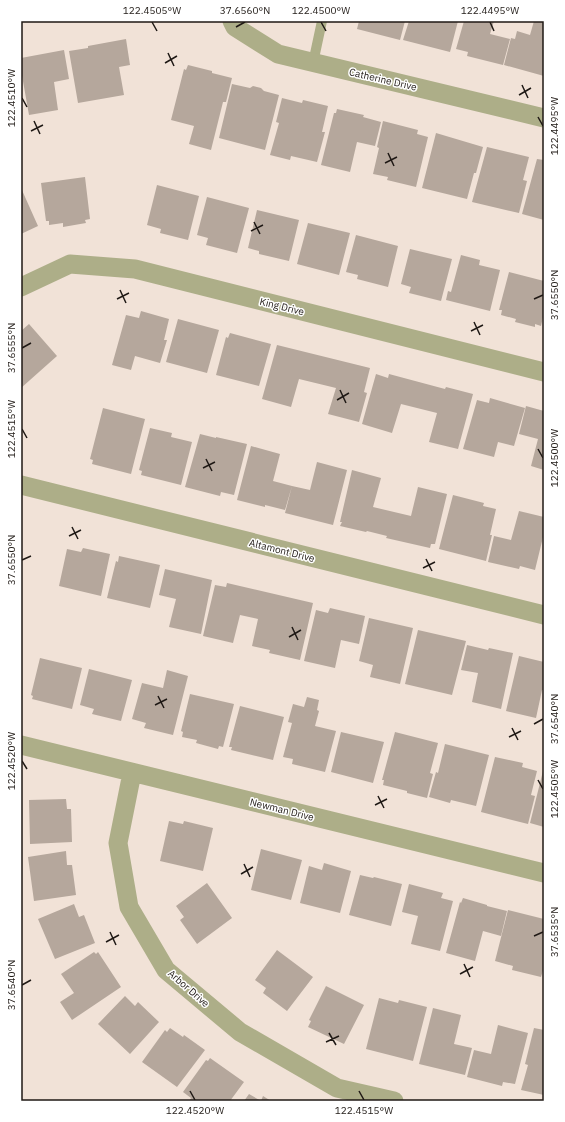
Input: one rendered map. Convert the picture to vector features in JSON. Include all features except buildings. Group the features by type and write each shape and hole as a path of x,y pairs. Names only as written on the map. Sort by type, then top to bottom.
{"street":[{"name":"Catherine Drive","path":"232,21 236,27 278,54 544,118"},
{"name":"King Drive","path":"21,288 70,264 135,269 544,372"},
{"name":"Altamont Drive","path":"21,485 544,615"},
{"name":"Newman Drive","path":"21,745 544,873"},
{"name":"Arbor Drive","path":"132,773 118,843 129,907 166,970 240,1032 337,1088 394,1101"}],"lane":[{"path":"313,62 322,21"}]}
